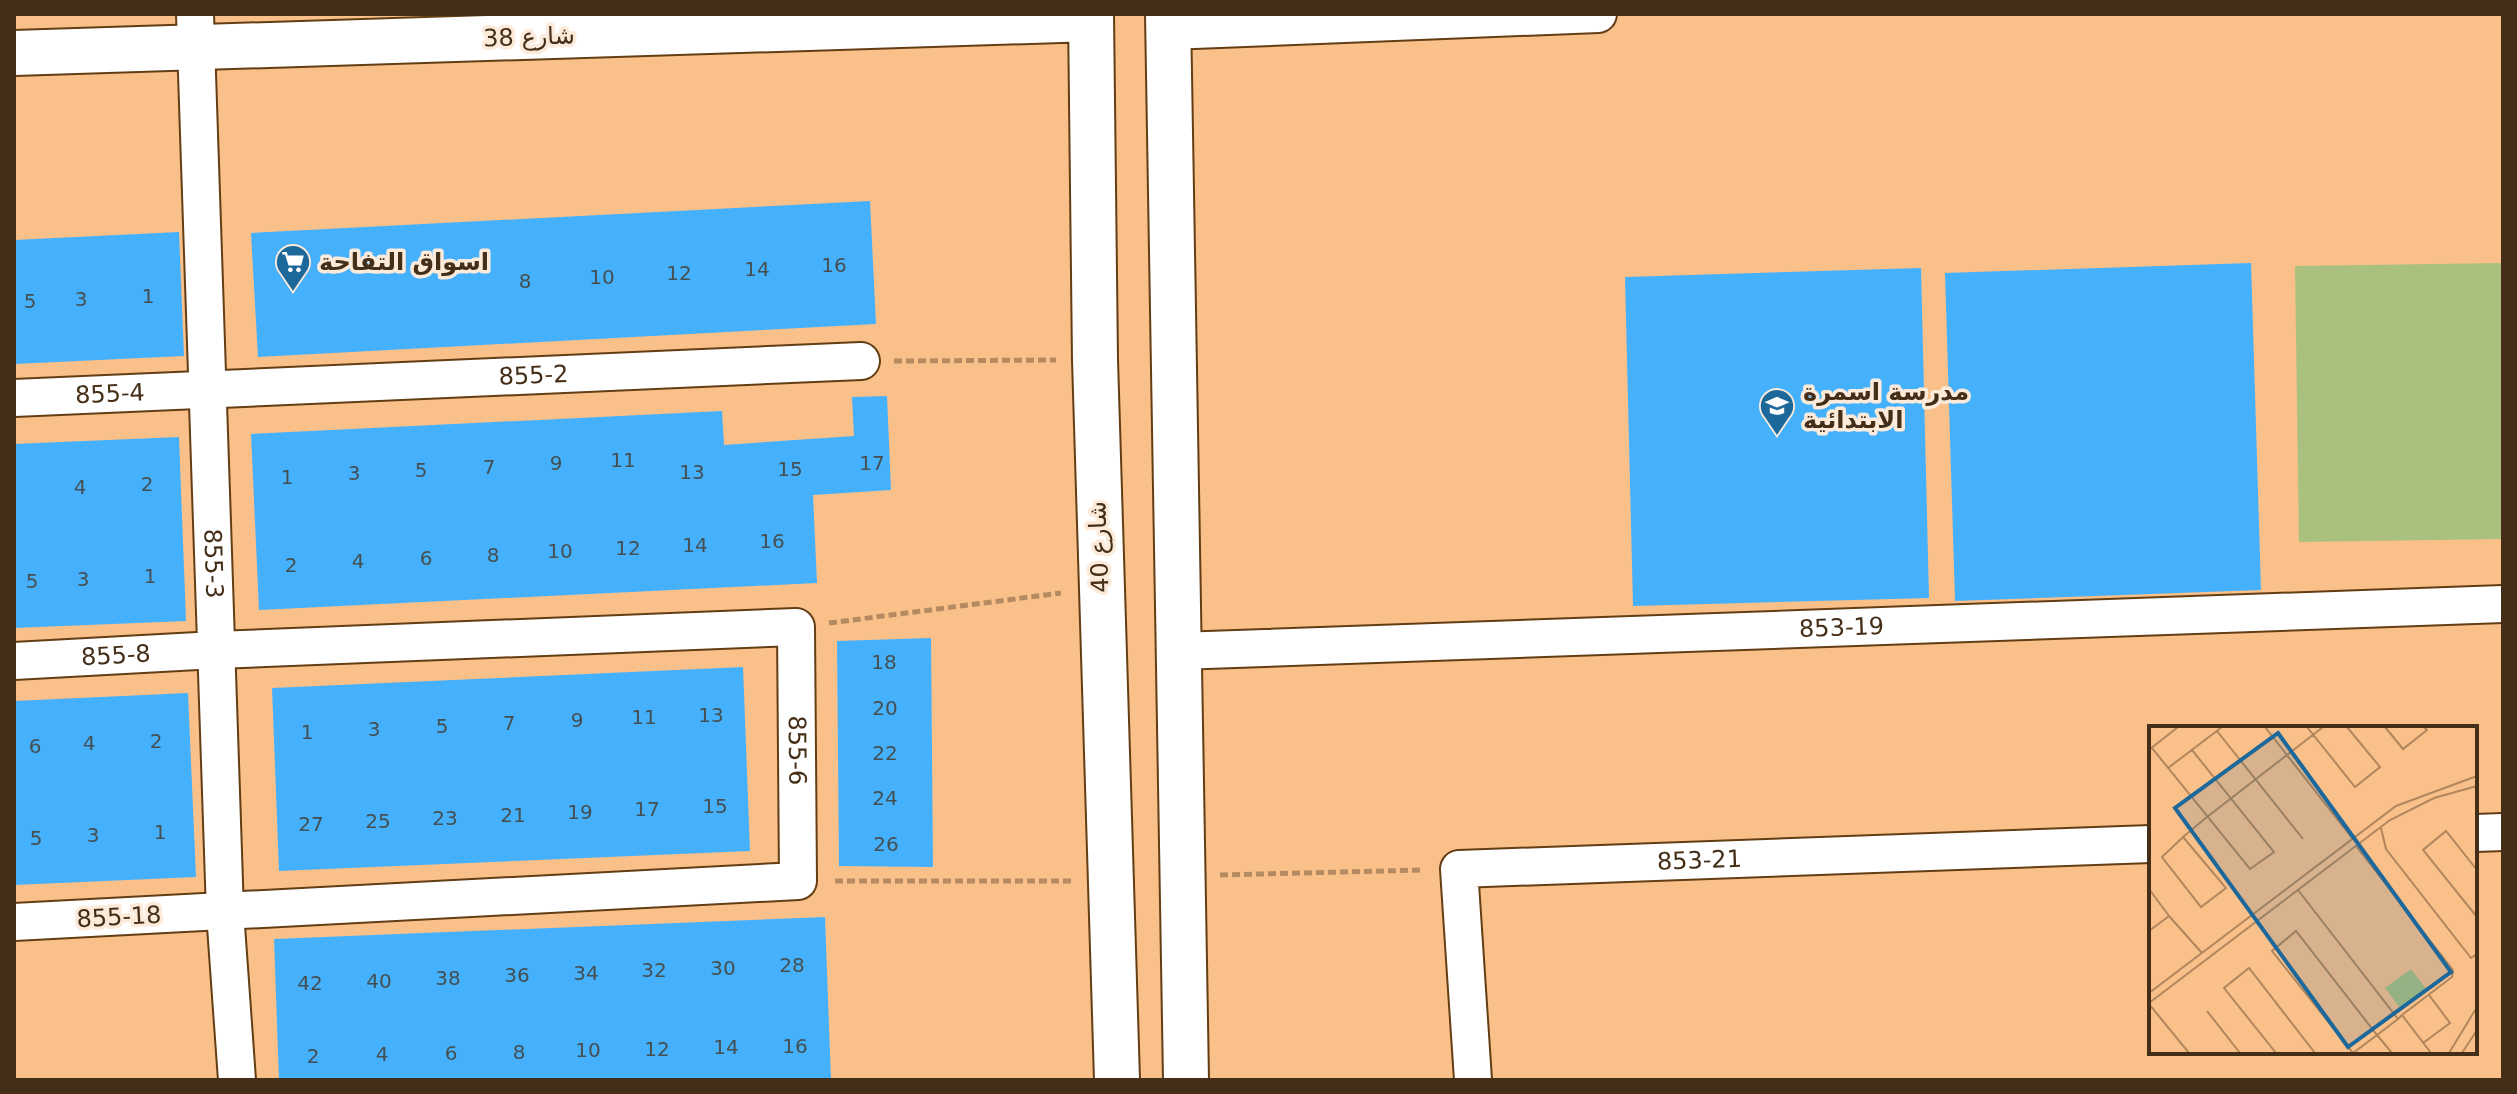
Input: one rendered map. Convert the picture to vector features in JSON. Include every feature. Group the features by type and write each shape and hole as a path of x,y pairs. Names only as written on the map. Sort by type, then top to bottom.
{"main road":[{"name":"شارع 38","path":"14,53 196,31 1091,17"},
{"name":"شارع 40","path":"1091,17 1100,588 1117,1080"},
{"path":"1168,22 1183,876 1175,1079"}],"street":[{"path":"1168,22 1598,14"},
{"name":"855-3","path":"196,31 225,912 237,1080"},
{"name":"855-2","path":"207,388 861,361"},
{"name":"855-4","path":"14,398 207,388"},
{"name":"853-19","path":"1178,651 2503,604"},
{"path":"216,650 796,627"},
{"name":"855-6","path":"796,627 798,881"},
{"name":"855-8","path":"14,661 216,650"},
{"path":"2477,833 2503,832"},
{"name":"853-21","path":"1459,869 2149,844"},
{"path":"1459,869 1473,1080"},
{"path":"225,912 798,881"},
{"name":"855-18","path":"14,922 225,912"}],"path":[{"path":"861,361 1095,360"},
{"path":"796,627 1100,588"},
{"path":"1183,876 1459,869"},
{"path":"798,881 1112,881"}],"green space":[{"path":"2503,263 2503,539 2299,542 2295,266"}],"building":[{"path":"870,201 876,324 258,357 251,233"},
{"path":"179,232 184,356 14,364 14,240"},
{"path":"2251,263 2261,590 1955,601 1945,273"},
{"name":"مدرسة اسمرة الابتدائية","path":"1921,268 1929,598 1633,606 1625,277"},
{"path":"887,396 891,490 813,495 817,583 259,610 251,434 722,411 724,445 854,436 852,397"},
{"path":"179,437 186,621 14,628 14,444"},
{"path":"931,638 933,867 839,866 837,641"},
{"path":"743,667 750,851 279,871 272,688"},
{"path":"188,693 196,877 14,885 14,701"},
{"path":"825,917 831,1080 279,1080 274,939"}],"place":[{"name":"اسواق التفاحة","path":"293,293"},
{"name":"مدرسة اسمرة الابتدائية","path":"1777,437"}]}
